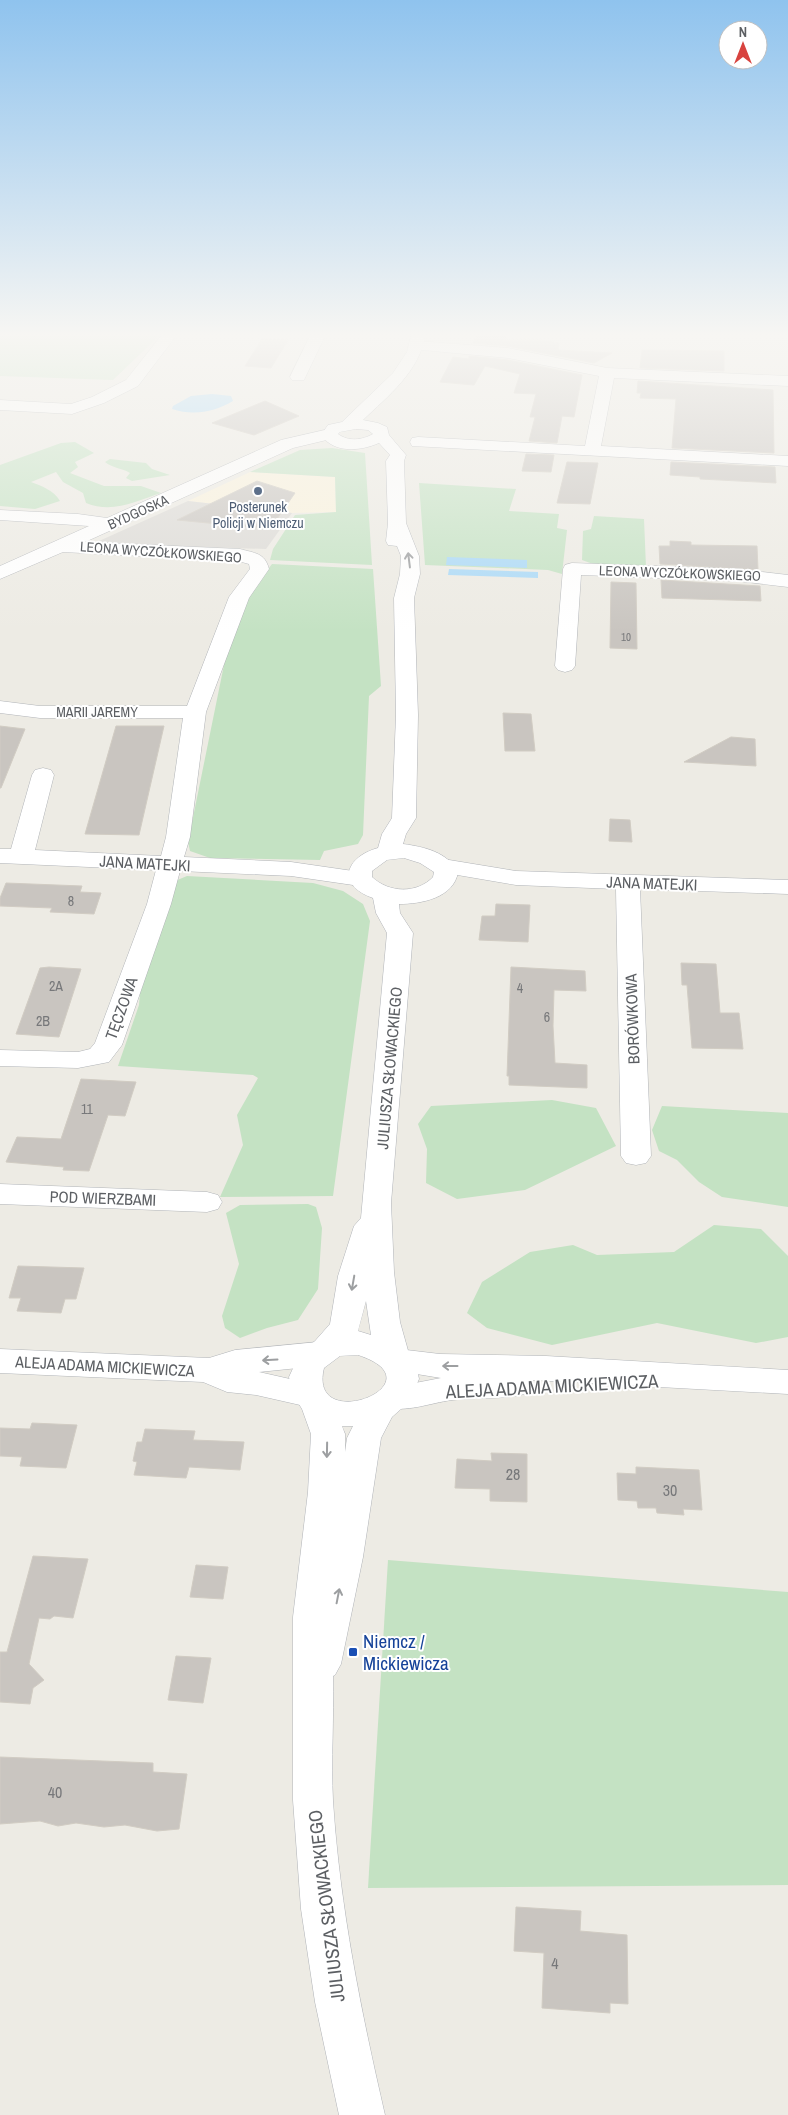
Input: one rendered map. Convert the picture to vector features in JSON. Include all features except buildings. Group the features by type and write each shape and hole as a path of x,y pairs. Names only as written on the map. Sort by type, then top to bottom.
{"street":[{"path":"362,444 373,435"},
{"path":"381,435 398,455 395,461 397,523 392,567 404,598 407,715 404,818 394,834 390,852"},
{"path":"592,452 595,435"},
{"path":"333,437 362,444 395,461"},
{"name":"BYDGOSKA","path":"0,574 276,450 333,437"},
{"path":"418,442 788,461"},
{"path":"0,515 78,519 111,524"},
{"name":"LEONA WYCZÓŁKOWSKIEGO","path":"62,546 240,556 258,561"},
{"name":"TĘCZOWA","path":"0,1058 78,1060 99,1056 108,1045 159,904 178,837 195,712 239,597 260,569 258,561"},
{"name":"LEONA WYCZÓŁKOWSKIEGO","path":"565,666 572,569 738,574 788,580"},
{"name":"MARII JAREMY","path":"0,707 40,712 195,712"},
{"path":"11,856 24,841 43,775"},
{"path":"404,818 419,835 418,853"},
{"path":"390,852 418,853 429,856 442,874 432,890 418,895 401,896 373,891 363,871 380,854 390,852"},
{"name":"JANA MATEJKI","path":"11,856 363,871"},
{"name":"JANA MATEJKI","path":"442,874 479,882 516,878 788,887"},
{"name":"BORÓWKOWA","path":"628,882 636,1156"},
{"path":"384,894 388,913 400,933"},
{"name":"JULIUSZA SŁOWACKIEGO","path":"395,1358 384,1322 378,1272 376,1203 397,985 400,933 413,914 418,895"},
{"name":"POD WIERZBAMI","path":"0,1194 207,1202"},
{"name":"JULIUSZA SŁOWACKIEGO","path":"323,1351 345,1327 354,1276 376,1203"},
{"path":"359,1343 374,1346 395,1358 403,1370 404,1382 387,1404 349,1414 328,1410 313,1399 305,1387 304,1374 312,1359 323,1351 342,1344 359,1343"},
{"name":"ALEJA ADAMA MICKIEWICZA","path":"0,1361 209,1370 235,1362 323,1351"},
{"name":"ALEJA ADAMA MICKIEWICZA","path":"395,1358 440,1366 556,1368 708,1379 788,1382"},
{"name":"ALEJA ADAMA MICKIEWICZA","path":"209,1370 227,1380 256,1383 313,1399"},
{"name":"ALEJA ADAMA MICKIEWICZA","path":"387,1404 452,1388 708,1379"},
{"name":"JULIUSZA SŁOWACKIEGO","path":"313,1399 328,1434 326,1492 312,1617 314,1694 313,1800 322,1909 337,2002 362,2115"},
{"name":"JULIUSZA SŁOWACKIEGO","path":"314,1694 334,1619 364,1438 387,1404"}],"shaded area":[{"path":"250,472 335,477 336,512 292,513 188,501"},
{"path":"188,501 292,513 266,549 110,544 99,541"}],"green space":[{"path":"75,442 94,453 75,462 78,467 70,473 104,486 141,486 161,493 115,507 96,506 86,503 83,493 63,482 56,472 31,482 51,491 60,501 35,509 0,506 0,465 61,443"},
{"path":"332,448 365,453 372,565 270,560 273,549 295,515 336,512 335,477 250,472 300,450"},
{"path":"110,459 146,463 152,469 170,475 132,481 126,478 130,473 105,462"},
{"path":"419,483 516,489 509,511 559,514 557,528 567,530 562,574 548,570 425,565"},
{"path":"594,516 644,519 646,567 593,564 582,560 583,531 591,529"},
{"path":"272,564 373,569 381,686 369,696 363,835 358,844 324,851 320,860 210,858 190,851 188,842 226,655 246,597"},
{"path":"187,876 313,883 343,891 363,904 370,921 333,1196 220,1197 243,1145 237,1115 258,1078 253,1075 118,1066 139,1005 142,970 175,881"},
{"path":"552,1100 596,1108 616,1146 525,1190 457,1199 426,1183 427,1149 418,1124 431,1106"},
{"path":"662,1106 788,1113 788,1207 722,1197 699,1182 677,1160 659,1151 652,1130"},
{"path":"308,1204 316,1207 322,1228 318,1289 298,1320 267,1328 240,1338 225,1328 222,1316 239,1264 226,1213 240,1205"},
{"path":"714,1225 761,1229 788,1256 788,1337 756,1343 657,1323 552,1345 487,1328 467,1313 482,1282 530,1252 573,1245 597,1255 674,1252"},
{"path":"388,1560 788,1592 788,1885 368,1888"}],"water":[{"path":"447,557 527,560 527,568 446,565"},
{"path":"449,569 538,572 538,578 448,575"}],"place":[{"name":"Posterunek Policji w Niemczu","path":"258,491"},
{"name":"Niemcz / Mickiewicza","path":"353,1652"}]}
